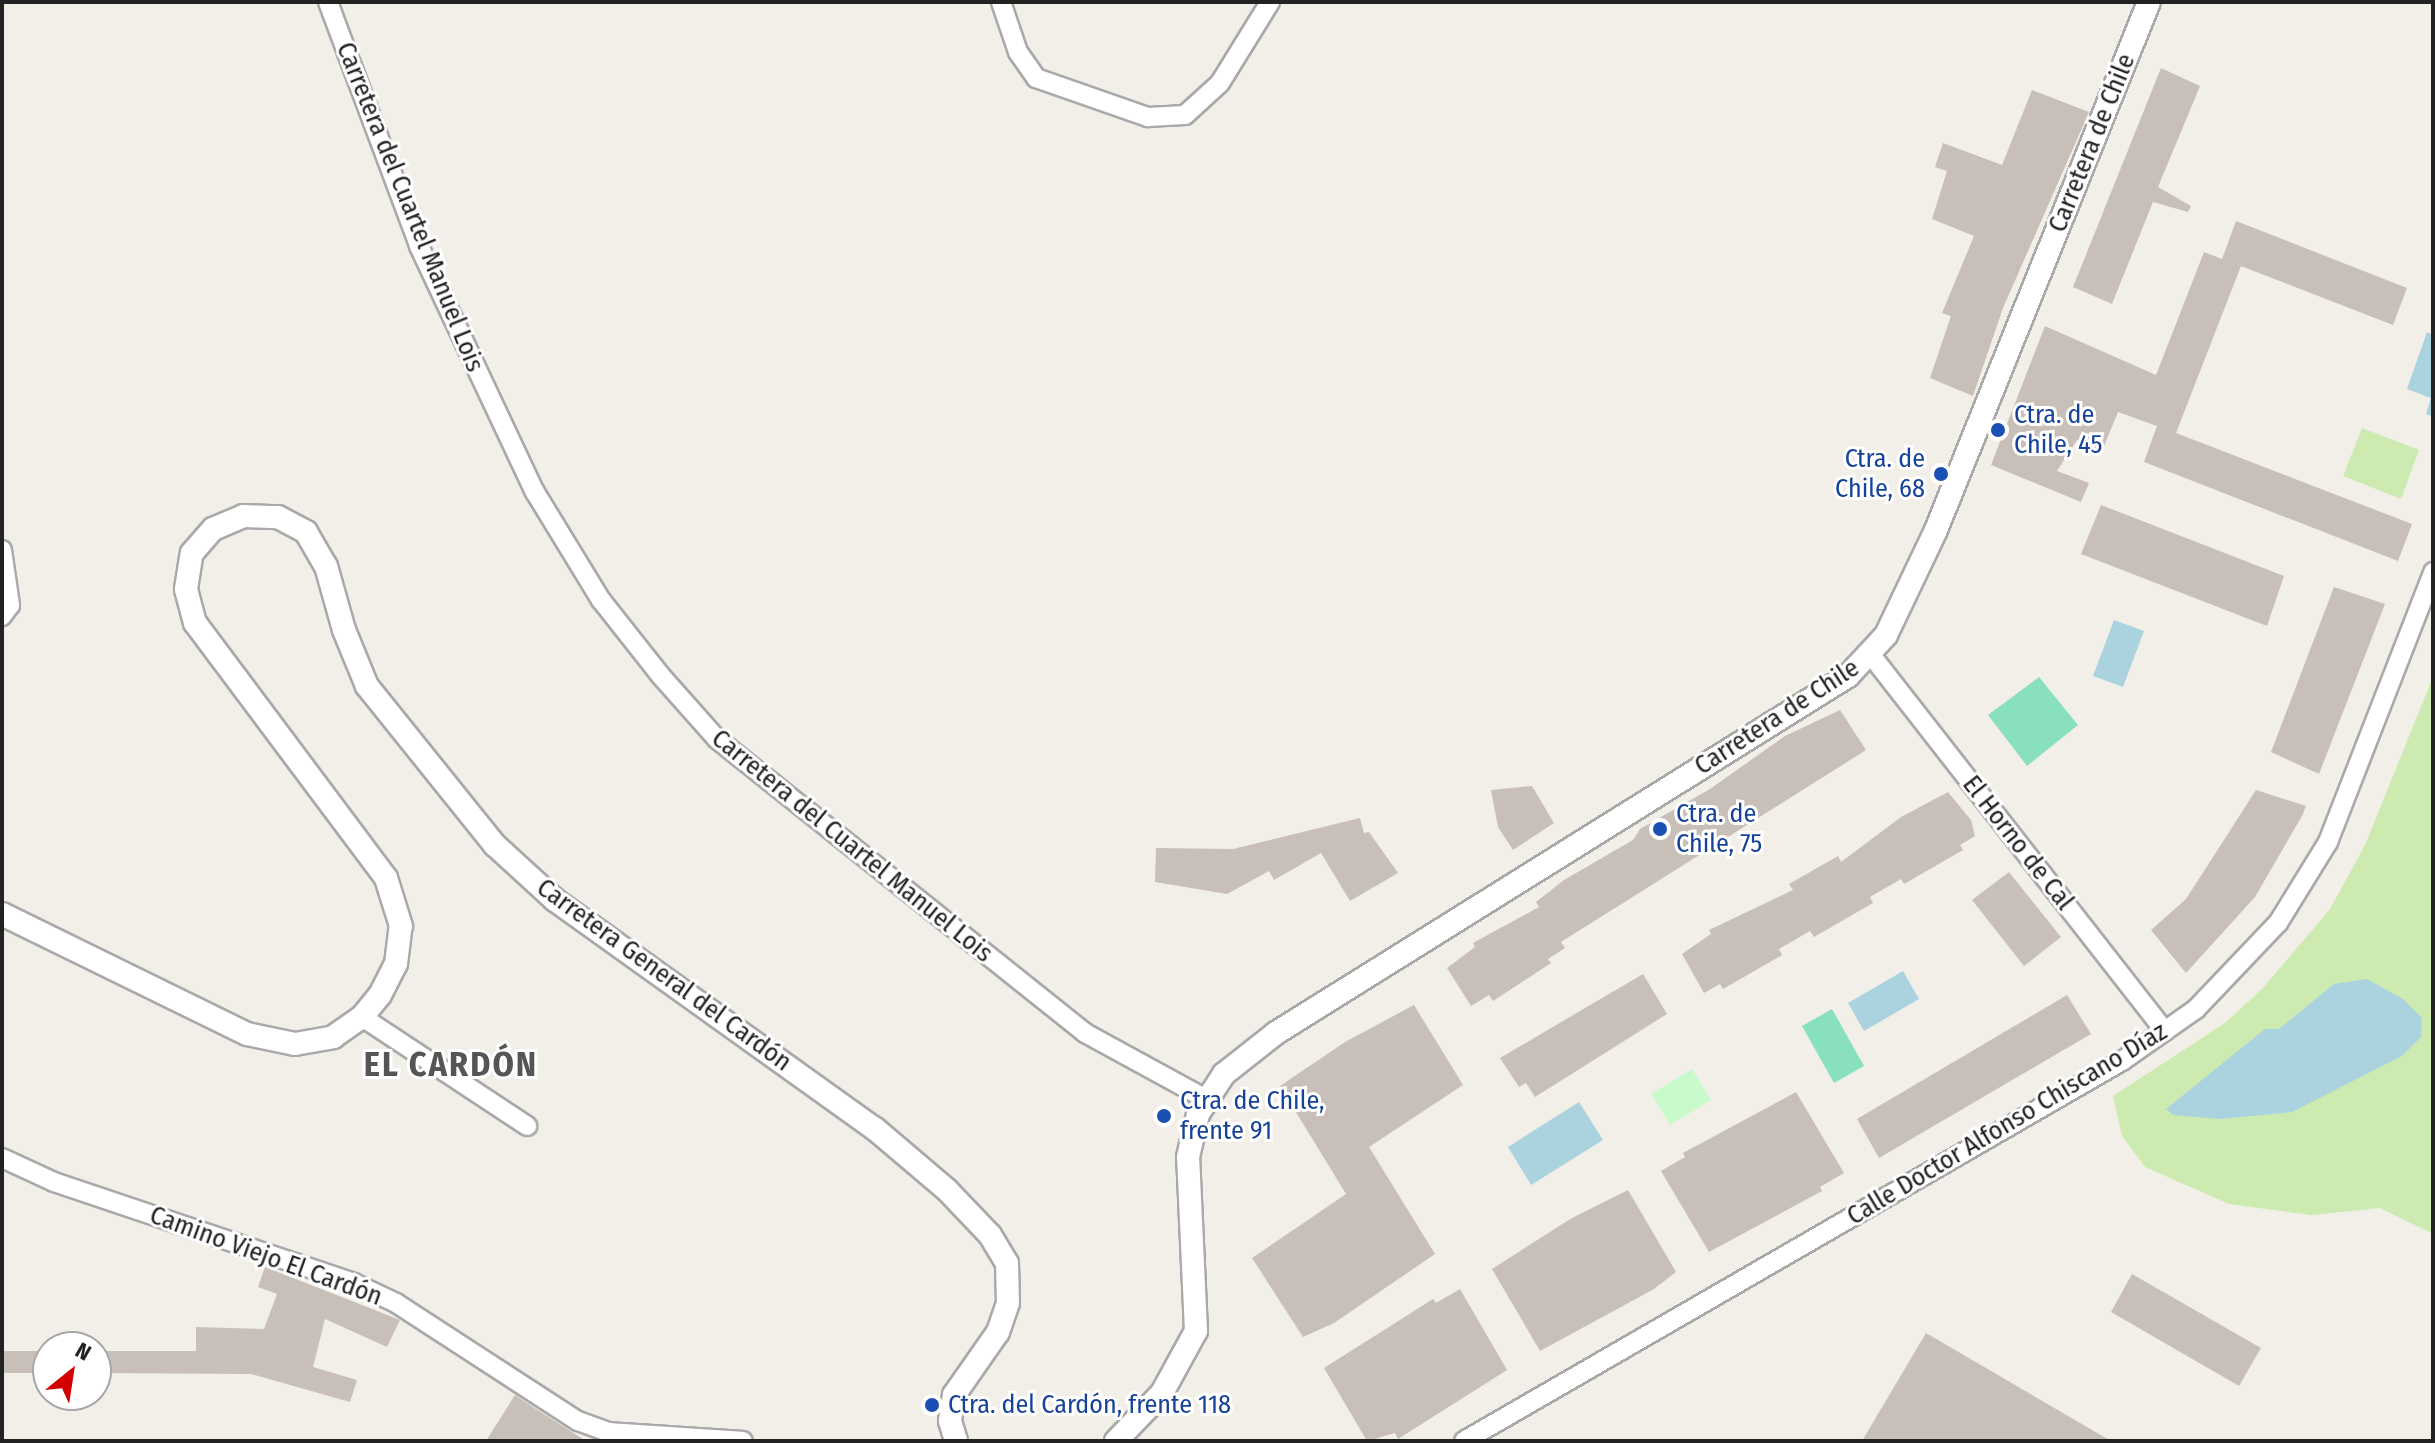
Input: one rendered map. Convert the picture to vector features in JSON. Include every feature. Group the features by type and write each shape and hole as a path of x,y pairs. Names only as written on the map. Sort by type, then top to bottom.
{"street":[{"name":"Carretera del Cuartel Manuel Lois","path":"328,2 419,246 514,450 566,546 661,676 717,739 1085,1033 1206,1099"},
{"path":"1001,2 1018,52 1036,78 1148,117 1185,115 1220,83 1270,2"},
{"name":"Carretera de Chile","path":"1116,1441 1162,1393 1196,1331 1188,1157 1206,1099 1233,1065 1276,1033 1848,676 1871,655 1913,585 2149,2"},
{"name":"Carretera General del Cardón","path":"2,914 247,1034 295,1044 333,1037 362,1017 396,964 401,926 386,878 195,623 186,589 192,553 213,529 243,516 278,517 306,532 326,566 344,630 367,686 495,845 555,900 874,1128 947,1190 990,1235 1007,1263 1008,1303 998,1332 954,1395 950,1421 956,1441"},
{"path":"2,550 10,605 2,616"},
{"name":"Calle Doctor Alfonso Chiscano Díaz","path":"1464,1441 2165,1031 2231,976 2278,923 2328,842 2433,572"},
{"name":"El Horno de Cal","path":"1871,655 2165,1031"},
{"path":"362,1017 527,1126"},
{"name":"Camino Viejo El Cardón","path":"2,1158 54,1182 354,1283 396,1303 578,1421 609,1432 743,1441"}],"green space":[{"path":"2362,428 2419,450 2401,499 2343,476"},
{"path":"2039,677 2078,725 2027,766 1988,715"},
{"path":"2433,677 2433,1234 2380,1208 2311,1215 2229,1204 2145,1167 2122,1136 2113,1096 2225,1023 2262,989 2330,909 2365,845"},
{"path":"1832,1009 1864,1066 1834,1083 1802,1026"},
{"path":"1692,1069 1711,1100 1670,1125 1651,1094"}],"water":[{"path":"2427,332 2433,335 2433,417 2426,414 2431,398 2407,389"},
{"path":"2114,620 2144,631 2123,687 2093,676"},
{"path":"1903,971 1919,999 1864,1031 1848,1003"},
{"path":"2367,979 2403,999 2422,1018 2421,1037 2402,1056 2292,1112 2220,1119 2173,1115 2166,1109 2265,1029 2279,1029 2334,984"},
{"path":"1579,1102 1603,1140 1531,1185 1508,1147"}],"building":[{"path":"2161,68 2200,86 2158,187 2191,206 2188,212 2153,202 2112,304 2073,287"},
{"path":"2032,90 2089,112 2003,308 1973,396 1930,378 1951,316 1942,313 1974,236 1932,219 1947,171 1935,167 1943,143 2002,165"},
{"path":"2236,221 2407,288 2393,325 2241,266 2176,433 2412,524 2398,561 2144,462 2157,426 2118,412 2102,451 2077,440 2057,471 2089,483 2081,502 1991,465 2045,326 2156,375 2204,252 2222,259"},
{"path":"2101,505 2284,576 2267,626 2081,554"},
{"path":"2334,587 2385,604 2319,774 2271,752"},
{"path":"1840,710 1866,750 1561,942 1565,948 1548,959 1551,963 1493,1001 1489,995 1471,1006 1447,968 1475,947 1473,943 1539,907 1536,902 1564,880 1633,840 1640,829 1710,789 1785,736"},
{"path":"1532,786 1554,823 1513,850 1498,827 1491,790"},
{"path":"2256,790 2306,806 2255,897 2186,973 2151,930 2186,899"},
{"path":"1948,792 1971,820 1975,836 1960,845 1963,850 1904,884 1901,879 1870,897 1873,903 1814,937 1810,931 1779,949 1782,955 1723,989 1720,984 1704,993 1682,954 1711,934 1709,930 1793,890 1789,884 1838,856 1841,862 1901,817"},
{"path":"1360,818 1364,833 1369,832 1398,873 1350,901 1321,853 1274,880 1269,871 1227,894 1155,882 1156,848 1233,849"},
{"path":"2009,872 2061,937 2024,966 1972,900"},
{"path":"1643,974 1667,1014 1535,1097 1526,1083 1519,1087 1500,1058"},
{"path":"2067,995 2091,1034 1879,1158 1857,1119"},
{"path":"1414,1005 1463,1085 1369,1147 1435,1254 1334,1323 1303,1337 1252,1258 1346,1194 1280,1086 1345,1042"},
{"path":"1796,1092 1844,1173 1820,1187 1822,1191 1709,1252 1661,1171 1685,1157 1683,1153"},
{"path":"1628,1190 1676,1272 1654,1289 1540,1351 1492,1269 1572,1218"},
{"path":"265,1267 400,1320 387,1347 325,1319 313,1367 357,1380 350,1402 251,1374 112,1373 112,1351 196,1351 196,1327 264,1329 277,1294 258,1287"},
{"path":"2132,1274 2261,1348 2239,1386 2111,1312"},
{"path":"1460,1289 1507,1370 1398,1439 1395,1433 1367,1441 1324,1368 1433,1299 1436,1303"},
{"path":"1926,1333 2111,1441 1862,1441"},
{"path":"2,1351 32,1351 32,1373 2,1373"},
{"path":"515,1395 536,1409 586,1441 486,1441"}],"place":[{"name":"Ctra. de Chile, 45","path":"1998,430"},
{"name":"Ctra. de Chile, 68","path":"1941,474"},
{"name":"Ctra. de Chile, 75","path":"1660,829"},
{"name":"Ctra. de Chile, frente 91","path":"1164,1116"},
{"name":"Ctra. del Cardón, frente 118","path":"932,1405"}],"district":[{"name":"EL CARDÓN","path":"451,1065"}]}
